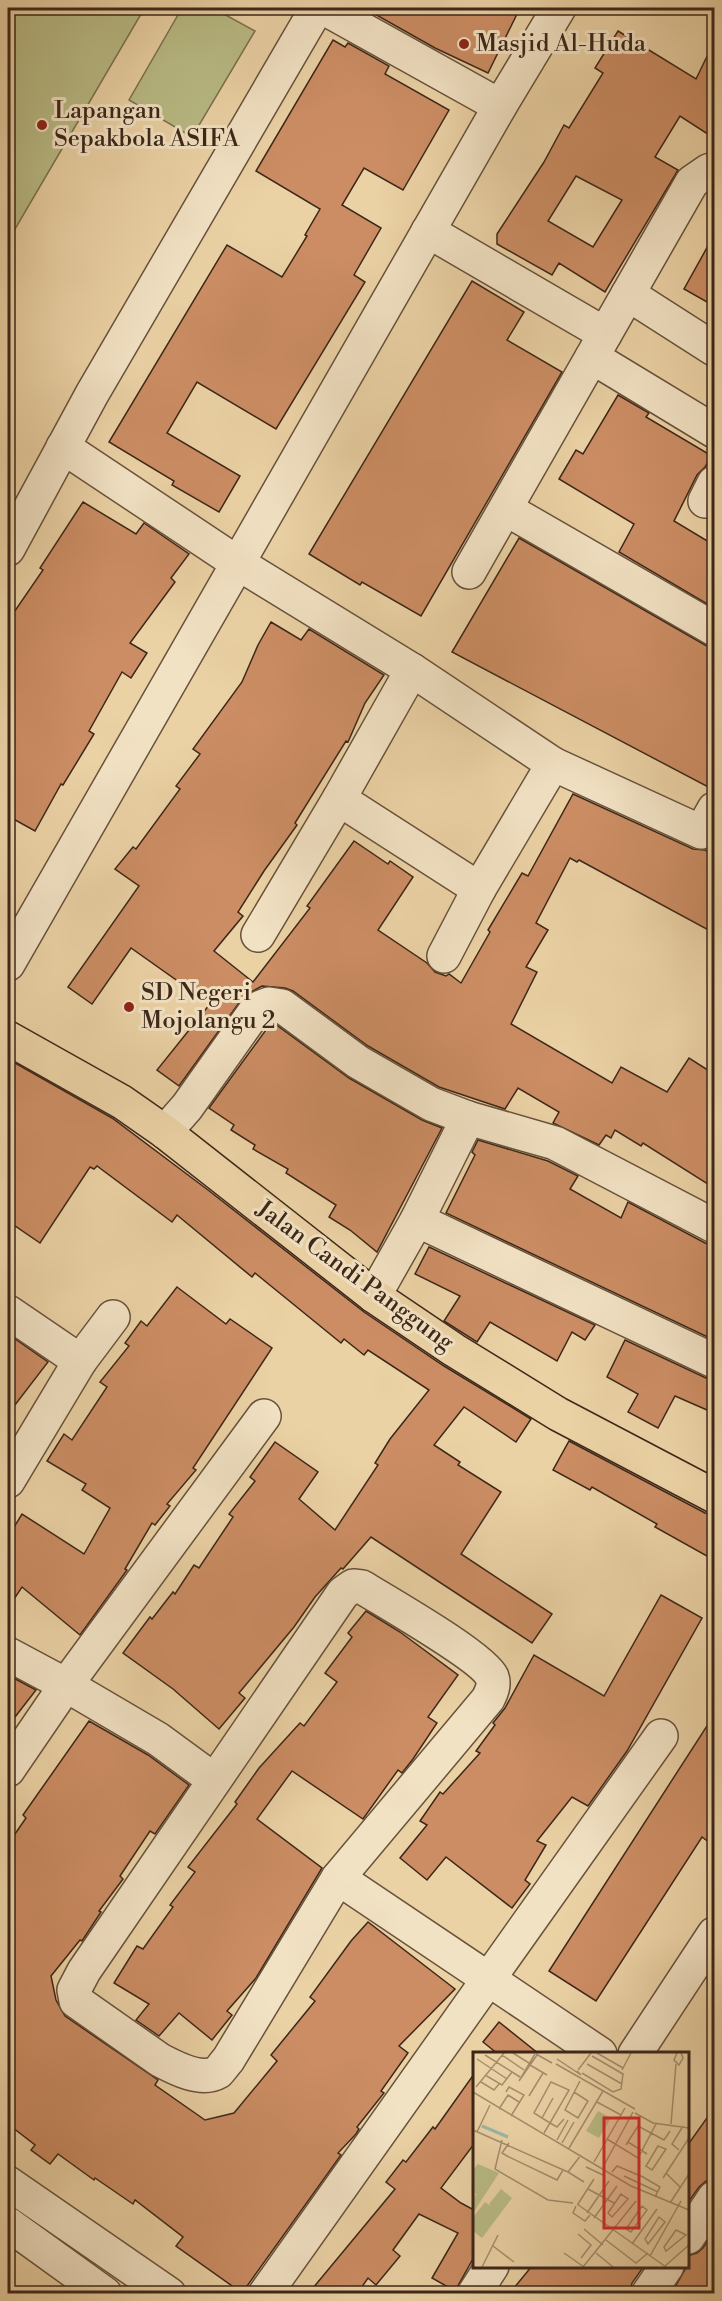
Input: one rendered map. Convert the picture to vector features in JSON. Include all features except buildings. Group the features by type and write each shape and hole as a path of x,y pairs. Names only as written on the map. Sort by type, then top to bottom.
{"main road":[{"name":"Jalan Candi Panggung","path":"8,1038 122,1102 165,1132 374,1296 454,1350 558,1414 714,1496"}],"street":[{"path":"8,549 92,394 317,8"},
{"path":"324,8 500,106"},
{"path":"8,964 500,106 559,8"},
{"path":"470,572 692,182 714,169"},
{"path":"428,231 599,346 714,431"},
{"path":"628,294 714,349"},
{"path":"63,447 239,564 412,670 553,764 710,827"},
{"path":"506,509 714,628"},
{"path":"258,936 412,670"},
{"path":"444,956 479,889 553,764"},
{"path":"339,799 479,889"},
{"path":"165,1132 187,1107 253,1014 261,1006 276,1004 291,1011 357,1062 431,1104 468,1118 555,1143 714,1226"},
{"path":"374,1296 417,1220 468,1118"},
{"path":"417,1220 714,1361"},
{"path":"8,1312 80,1361"},
{"path":"8,1481 80,1361 113,1317"},
{"path":"8,1770 66,1685 264,1416"},
{"path":"353,1586 362,1587 465,1653 492,1676 494,1683 488,1700 338,1878 228,2060 218,2072 204,2075 160,2060 76,2001 74,1990 84,1971 346,1590 353,1586"},
{"path":"8,1654 158,1739 214,1780"},
{"path":"265,2294 661,1736"},
{"path":"338,1878 597,2052"},
{"path":"636,2052 714,1934"},
{"path":"8,2183 169,2294"},
{"path":"689,2234 714,2198"},
{"path":"8,2224 105,2294"},
{"path":"474,2294 491,2268"},
{"path":"648,2294 666,2268"}],"green space":[{"name":"Lapangan Sepakbola ASIFA","path":"8,8 144,9 8,241"},
{"path":"182,8 213,8 255,31 192,137 129,100"}],"place":[{"name":"Masjid Al-Huda","path":"464,44"},
{"name":"Lapangan Sepakbola ASIFA","path":"42,125"},
{"name":"SD Negeri Mojolangu 2","path":"129,1007"}]}
